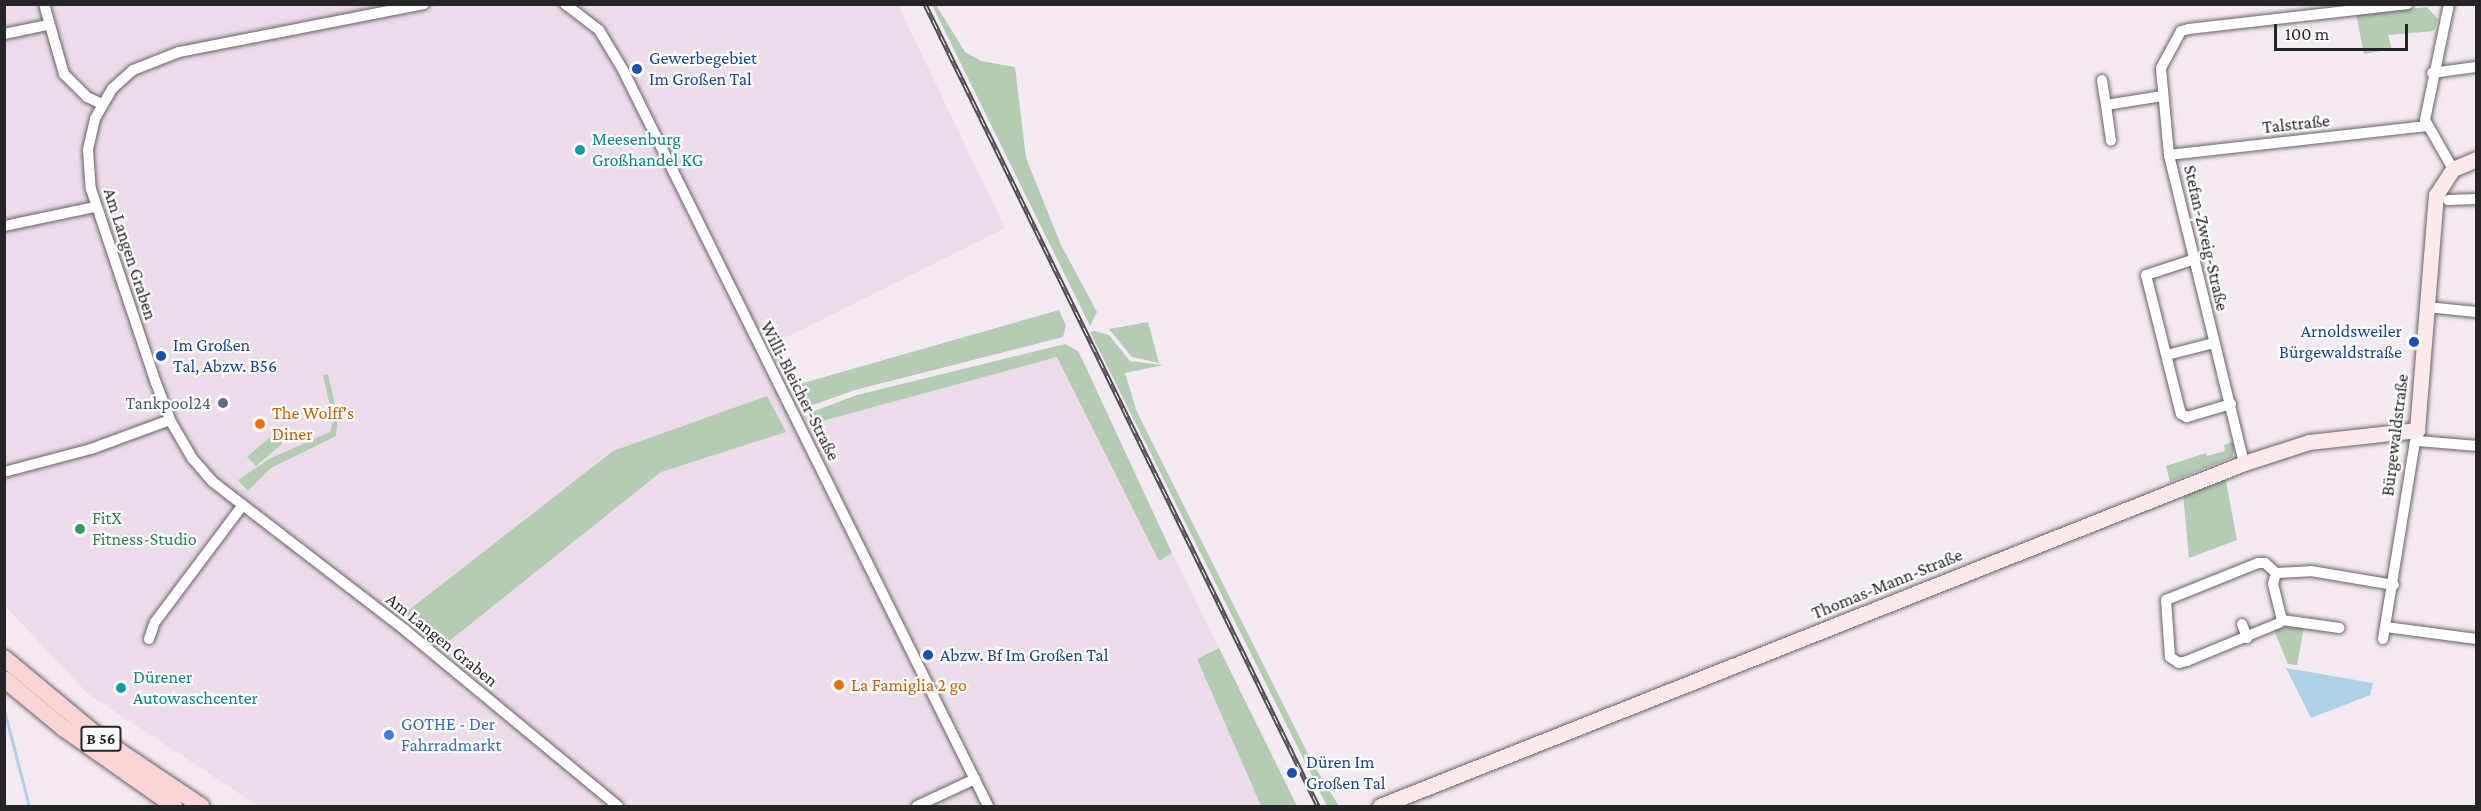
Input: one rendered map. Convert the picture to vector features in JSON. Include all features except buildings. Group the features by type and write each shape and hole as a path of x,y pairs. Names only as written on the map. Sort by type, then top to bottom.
{"main road":[{"path":"2453,169 2476,159"},
{"name":"Bürgewaldstraße","path":"2417,436 2434,207 2442,182 2453,169"},
{"name":"Thomas-Mann-Straße","path":"1380,807 2244,463 2309,442 2417,436"},
{"name":"B 56","path":"4,658 104,741 201,807"},
{"name":"B 56","path":"4,680 88,747 174,807"}],"street":[{"path":"44,4 48,26 64,74 87,97 102,104 133,70 172,54 424,4"},
{"name":"Willi-Bleicher-Straße","path":"565,4 599,30 623,70 988,807"},
{"path":"2389,6 2408,4"},
{"path":"2448,4 2432,73 2426,126 2453,169"},
{"name":"Stefan-Zweig-Straße","path":"2244,463 2231,404 2192,260 2169,155 2161,68 2181,31 2389,6"},
{"path":"4,34 48,26"},
{"path":"2432,73 2476,67"},
{"path":"2102,80 2111,141"},
{"path":"2106,105 2162,96"},
{"name":"Am Langen Graben","path":"102,104 88,150 95,207 170,420 192,458 213,482 242,506 405,630 618,807"},
{"name":"Talstraße","path":"2169,155 2426,126"},
{"path":"2448,200 2476,199"},
{"path":"4,226 95,207"},
{"path":"2192,260 2146,275 2183,417 2231,404"},
{"path":"2427,307 2476,312"},
{"path":"2167,355 2214,343"},
{"path":"4,472 91,448 170,420"},
{"path":"2417,436 2476,446"},
{"name":"Bürgewaldstraße","path":"2383,639 2394,585 2417,436"},
{"path":"149,639 155,622 242,506"},
{"path":"2339,628 2282,620 2247,638 2187,661 2174,662 2169,653 2166,600 2258,563 2265,563 2276,573 2311,571 2394,585"},
{"path":"2276,573 2273,584 2282,620"},
{"path":"2242,624 2247,638"},
{"path":"2386,627 2476,639"},
{"path":"917,807 975,780"}],"shaded area":[{"path":"5,5 898,5 1005,228 775,343 815,423 1057,357 1159,561 1172,553 1219,648 1197,660 1261,806 258,806 87,693 5,606"}],"green space":[{"path":"932,5 936,5 965,52 981,61 1015,67 1026,158 1061,245 1097,312 1090,326"},
{"path":"2427,7 2438,19 2434,31 2388,35 2392,49 2364,54 2356,14"},
{"path":"1059,310 1066,326 1063,337 855,390 807,407 796,385"},
{"path":"1148,322 1159,363 1132,357 1109,329"},
{"path":"1090,332 1109,335 1130,361 1163,365 1125,373 1137,412 1314,766 1339,806 1327,806"},
{"path":"1065,344 1078,351 1172,553 1159,561 1057,357 815,423 809,413 857,395"},
{"path":"328,374 338,417 336,436 271,468 248,491 218,459 238,480 269,459 330,432 333,420 323,375"},
{"path":"767,396 786,432 661,472 443,646 405,613 613,451"},
{"path":"280,429 282,444 256,466 247,457"},
{"path":"2235,441 2233,457 2170,482 2166,466 2206,453 2207,456 2225,451 2224,445"},
{"path":"2225,476 2237,540 2189,558 2183,493"},
{"path":"2289,626 2304,627 2297,665 2288,664 2274,630"},
{"path":"1219,648 1297,806 1261,806 1197,659"}],"water":[{"path":"2286,668 2373,683 2370,695 2311,718"}],"waterway":[{"path":"4,710 29,806"}],"railway":[{"path":"925,4 1318,806"}],"place":[{"name":"Gewerbegebiet Im Großen Tal","path":"637,69"},
{"name":"Meesenburg Großhandel KG","path":"580,150"},
{"name":"Arnoldsweiler Bürgewaldstraße","path":"2414,342"},
{"name":"Im Großen Tal, Abzw. B56","path":"161,356"},
{"name":"Tankpool24","path":"223,403"},
{"name":"The Wolff's Diner","path":"260,424"},
{"name":"FitX Fitness-Studio","path":"80,529"},
{"name":"Abzw. Bf Im Großen Tal","path":"928,655"},
{"name":"La Famiglia 2 go","path":"839,685"},
{"name":"Dürener Autowaschcenter","path":"121,688"},
{"name":"GOTHE - Der Fahrradmarkt","path":"389,735"},
{"name":"Düren Im Großen Tal","path":"1292,773"}]}
